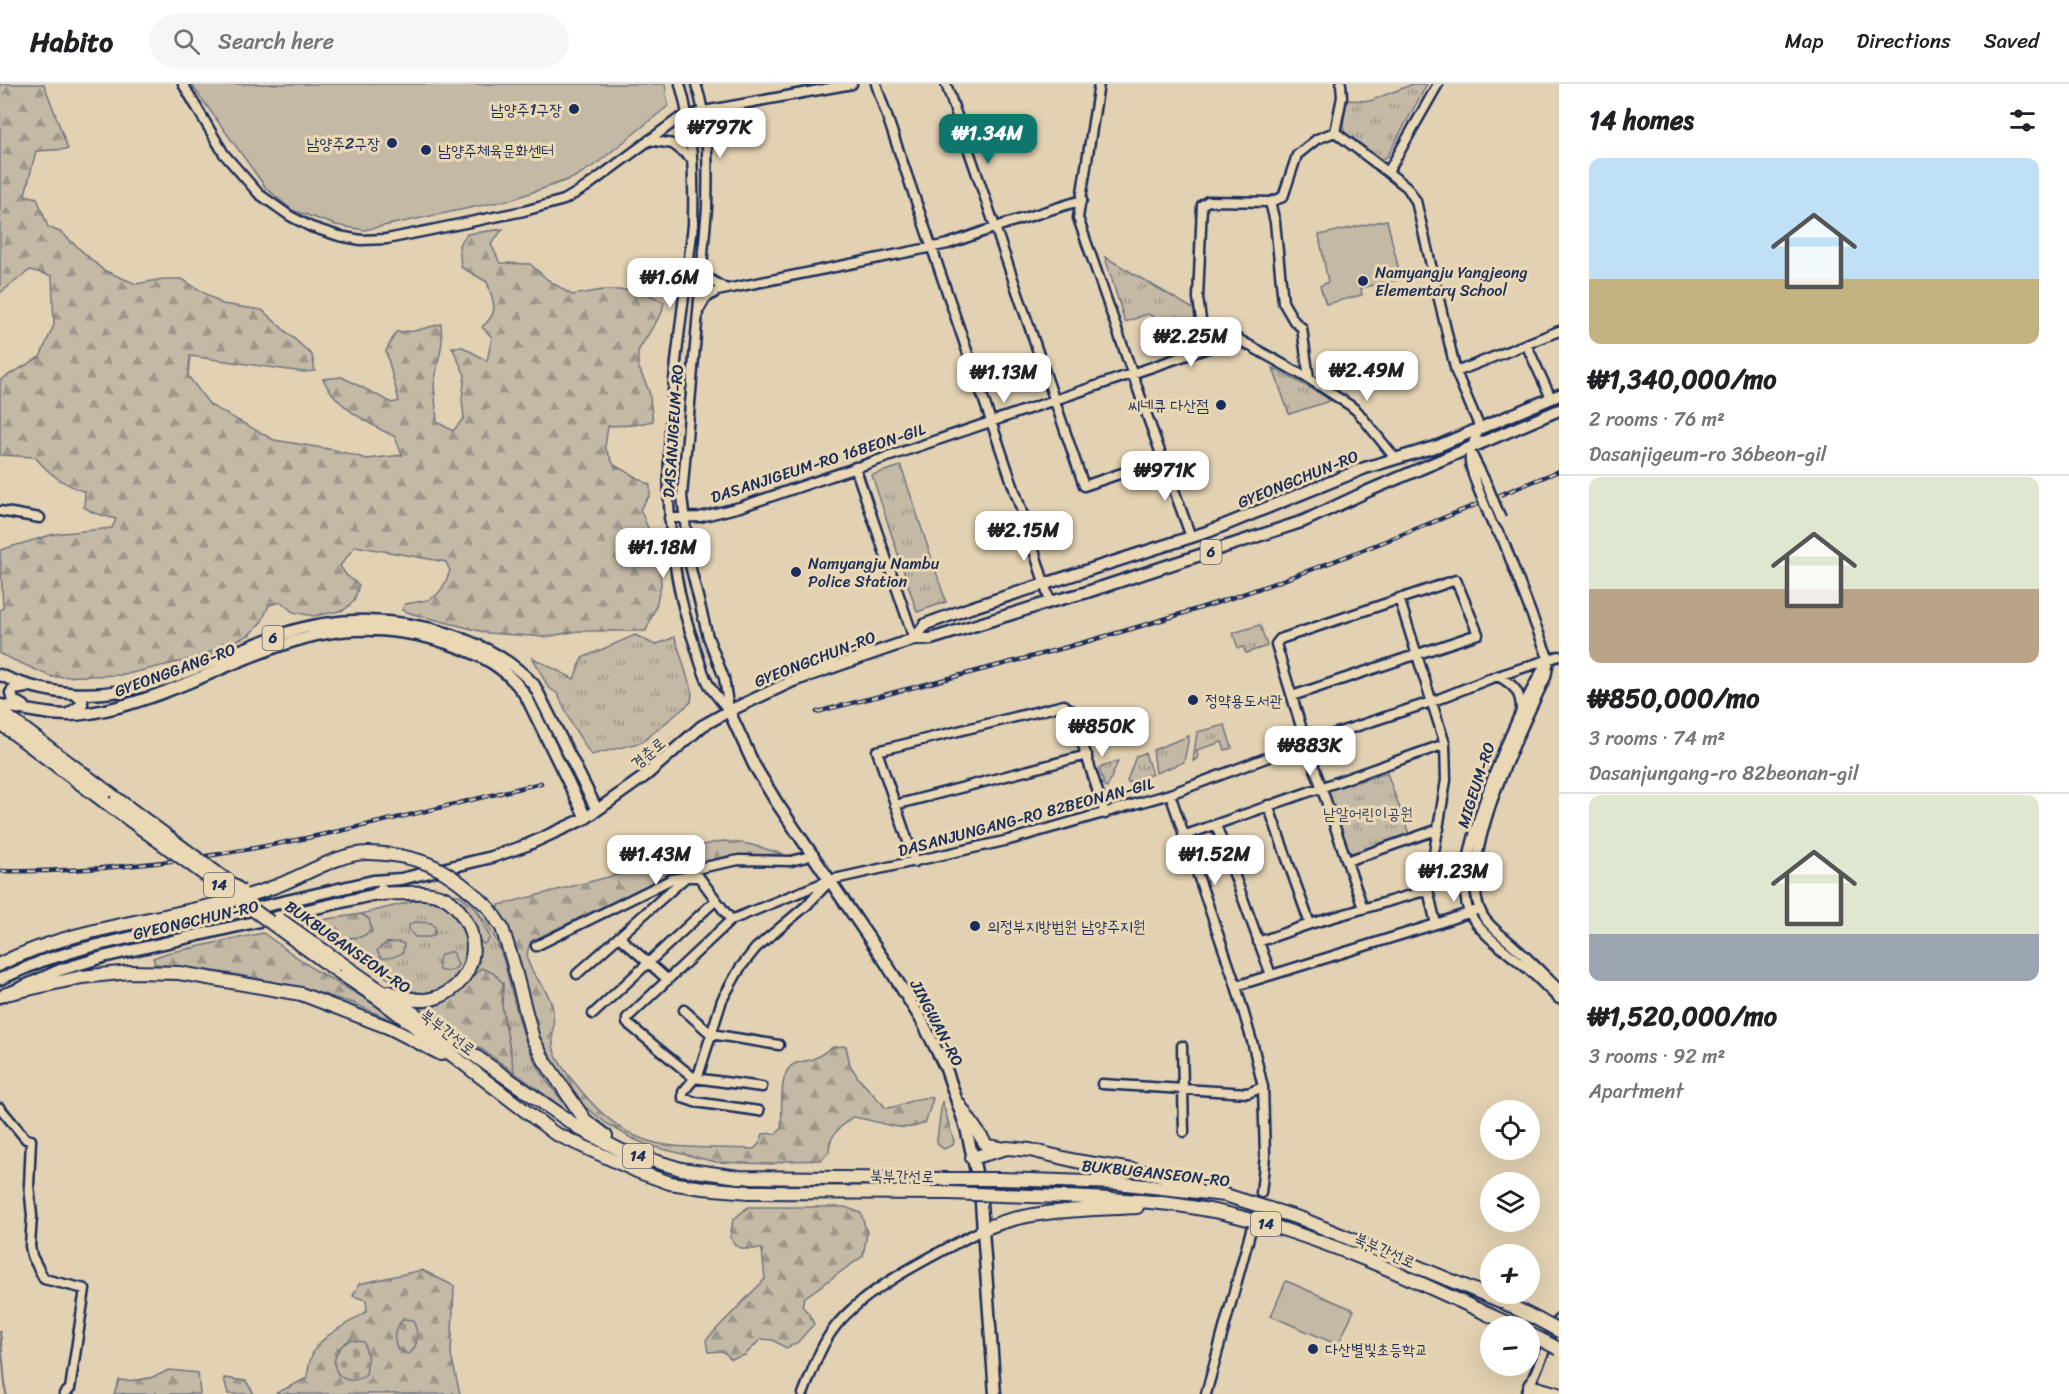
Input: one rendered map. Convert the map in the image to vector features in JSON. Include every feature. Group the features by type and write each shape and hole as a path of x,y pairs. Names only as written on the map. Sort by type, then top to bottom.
{"highway":[{"name":"BUKBUGANSEON-RO","path":"0,711 44,751"},
{"name":"BUKBUGANSEON-RO","path":"0,723 44,751 339,967 376,988 582,1130 622,1151 681,1169 739,1177 1000,1179 1118,1183 1225,1195 1302,1219 1503,1302 1537,1319 1555,1335"},
{"path":"0,964 51,942 206,908 279,885 344,858 365,852 391,854 426,861 451,874 489,908 502,928 533,1039 544,1060 585,1120 622,1151"},
{"path":"376,988 423,1000 445,993 455,988 467,974 472,960 474,942 468,922 457,906 445,898 429,894 377,894"},
{"name":"북부간선로","path":"339,967 554,1133 594,1153 670,1183 749,1192 949,1193 1104,1198 1178,1205 1239,1216 1347,1251 1491,1316"},
{"path":"3,995 82,977 130,972 179,973 301,994 390,1028 461,1063"},
{"path":"958,1103 987,1146 1030,1150 1076,1161 1157,1174 1225,1195"},
{"path":"972,1158 1007,1148"},
{"path":"982,1230 997,1223 1046,1214 1178,1205"},
{"path":"1540,1339 1559,1349"},
{"path":"1528,1390 1558,1394"}],"main road":[{"name":"GYEONGCHUN-RO","path":"914,639 926,624 1191,537 1395,458 1438,446 1555,396"},
{"name":"GYEONGCHUN-RO","path":"729,711 794,681 914,639 931,639 1084,593 1304,521 1368,491 1559,410"},
{"name":"GYEONGGANG-RO","path":"0,675 30,687 53,692 75,694 127,691 163,681 284,634 322,625 356,621 392,622 436,630 469,641 500,656 519,669 534,686 597,810"},
{"name":"GYEONGGANG-RO","path":"0,705 67,715 87,714 119,707 286,644 318,635 359,630 391,631 426,636 468,649 491,660 518,683 586,818"},
{"path":"30,687 14,689 11,697 13,702 32,711"},
{"path":"67,715 82,705 82,698 75,694"},
{"name":"경춘로","path":"586,818 645,776 702,726 729,711"},
{"name":"JINGWAN-RO","path":"729,711 754,765 777,803 863,926 922,1021 946,1069 966,1128 980,1190 995,1394"},
{"name":"GYEONGCHUN-RO","path":"0,979 42,961 160,929 373,881 401,879 492,857 526,846 586,818"},
{"name":"GYEONGCHUN-RO","path":"3,995 60,970 103,957 377,894 401,879"}],"street":[{"path":"183,84 224,154 259,194 290,216 311,227 361,240 387,239 524,211 564,200 586,187 678,118 704,111 852,84"},
{"name":"DASANJIGEUM-RO","path":"680,84 688,116 693,225 672,408 669,518 673,564 691,636 709,686 729,711"},
{"name":"DASANJIGEUM-RO","path":"696,84 704,111 708,181 682,496 690,565 697,599 708,637 724,678 729,711"},
{"path":"876,84 1050,602"},
{"path":"946,84 1084,486 1163,459"},
{"path":"1099,84 1078,218 1191,537"},
{"path":"1335,132 1342,97 1341,84"},
{"path":"1388,172 1438,84"},
{"path":"1335,132 1407,187 1416,201 1456,372 1480,429 1469,450 1471,470 1492,523 1503,540 1548,660"},
{"path":"1205,349 1198,298 1200,207 1208,201 1270,202 1279,200 1286,193 1297,155 1317,139 1335,132"},
{"path":"649,140 673,144 691,158"},
{"path":"698,310 710,295 726,289 948,244 1082,200"},
{"path":"1270,202 1275,222 1283,302 1294,321 1302,328 1309,379"},
{"path":"702,269 706,278 726,289"},
{"path":"1456,372 1559,332"},
{"name":"DASANJIGEUM-RO 16BEON-GIL","path":"669,518 700,517 740,507 1238,339 1309,379 1358,412 1395,458"},
{"path":"1526,344 1555,396"},
{"path":"1469,450 1501,519 1503,540"},
{"path":"855,467 914,639"},
{"path":"0,511 40,518"},
{"path":"1292,696 1478,634 1456,580 1280,639 1276,644 1306,742 1363,908"},
{"path":"1399,598 1445,744 1446,780 1428,890 1436,924"},
{"name":"DASANJUNGANG-RO 82BEONAN-GIL","path":"731,920 830,880 1009,840 1170,794 1306,742 1431,702 1498,676 1559,656"},
{"name":"MIGEUM-RO","path":"1470,913 1466,882 1476,832 1496,768 1521,711 1548,660"},
{"name":"MIGEUM-RO","path":"1479,908 1475,881 1484,828 1498,785 1546,677 1548,660"},
{"path":"1498,676 1511,683 1516,689 1521,698 1521,711"},
{"path":"915,862 877,751 1064,705 1072,711 1105,814"},
{"path":"1184,836 1445,744"},
{"path":"895,806 1087,755"},
{"path":"1170,794 1236,986 1263,1087 1264,1156 1261,1193"},
{"path":"1268,805 1310,924"},
{"path":"1216,825 1271,975"},
{"path":"1347,861 1439,829"},
{"path":"577,974 695,869 739,860 791,861 814,855"},
{"path":"536,946 672,879 699,877 731,920 627,1018 627,1023 693,1078 762,1087"},
{"path":"759,1111 694,1102 683,1098 683,1092 699,1073 722,1000 740,968 756,948 806,906 830,880"},
{"path":"1258,942 1310,924 1428,890"},
{"path":"593,1014 716,900"},
{"path":"1236,986 1337,956 1470,913 1479,908 1484,918 1559,989"},
{"path":"1470,913 1505,951 1559,999"},
{"path":"619,937 668,980"},
{"path":"684,1010 711,1034 779,1045"},
{"path":"1182,1046 1184,1132"},
{"path":"1102,1084 1248,1093 1263,1087"},
{"path":"0,1108 26,1139 31,1140 30,1246 37,1267 44,1279 84,1289 70,1389 64,1394"},
{"path":"803,1394 820,1352 835,1326 865,1296 982,1230"},
{"path":"1206,1394 1251,1230"},
{"path":"1528,1390 1555,1335 1559,1318"}],"green space":[{"path":"0,84 44,84 68,149 36,151 25,195 37,198 48,227 62,233 103,270 136,284 163,279 182,279 222,304 262,310 312,355 315,371 303,372 190,356 188,376 210,405 274,440 335,450 367,459 402,455 395,437 364,420 345,406 336,398 323,379 342,377 392,403 399,401 386,351 396,332 414,331 441,324 442,343 434,384 437,422 453,431 464,418 462,399 465,375 452,347 463,347 487,361 492,337 482,327 491,317 494,307 487,282 461,267 459,245 467,234 503,229 491,244 500,263 530,264 548,280 572,295 603,290 640,290 664,302 662,312 638,351 638,366 649,391 653,421 634,425 608,426 605,447 614,465 650,485 650,495 640,509 648,528 646,548 660,570 661,585 646,631 578,631 546,637 488,633 413,614 402,610 405,604 423,601 439,593 450,571 446,562 355,546 340,566 346,575 359,585 354,601 344,610 314,616 293,612 281,602 269,605 262,621 249,635 196,658 123,675 52,677 0,654 0,610 3,608 0,550 54,534 112,528 116,519 94,513 84,507 85,492 57,478 35,457 0,455 0,380 40,357 54,325 52,276 30,270 0,293"},
{"name":"남양주체육문화센터","path":"191,84 665,84 668,106 595,165 573,178 513,199 364,230 336,225 292,210 266,188"},
{"path":"1413,84 1427,84 1387,157 1381,159 1344,132 1347,100 1370,101"},
{"path":"1387,220 1401,279 1361,288 1362,295 1326,304 1320,286 1328,282 1319,235"},
{"path":"1105,257 1195,310 1201,339 1198,344 1185,349 1179,330 1148,314 1125,322"},
{"path":"1273,368 1323,395 1330,401 1289,414"},
{"path":"901,466 946,602 917,612 872,475"},
{"path":"1260,625 1267,646 1246,653 1243,647 1238,648 1233,633"},
{"path":"635,635 655,645 675,637 692,692 691,702 642,742 591,755 572,725 558,694 548,687 533,658 574,679 582,658"},
{"path":"1225,725 1232,748 1225,750 1222,742 1197,750 1198,758 1193,761 1197,732"},
{"path":"1189,736 1184,762 1156,773 1153,750"},
{"path":"1145,753 1152,774 1128,783 1136,756"},
{"path":"1118,761 1107,788 1099,768"},
{"name":"낟알어린이공원","path":"1387,773 1409,834 1353,853 1347,851 1328,795 1330,790"},
{"path":"723,841 748,844 784,854 727,856 688,866 531,941 528,950 530,966 551,1002 554,1015 554,1049 565,1071 602,1113 616,1125 640,1138 680,1147 754,1149 763,1134 777,1133 781,1129 784,1078 791,1066 818,1057 830,1049 846,1046 850,1065 859,1079 886,1108 919,1099 933,1098 926,1122 917,1126 898,1127 852,1117 836,1132 829,1146 829,1152 821,1160 785,1161 772,1164 716,1162 650,1146 631,1138 580,1103 562,1080 536,1036 499,905 632,871 664,861 688,848"},
{"path":"445,894 460,895 476,909 489,940 484,944 479,940 471,921"},
{"path":"426,898 442,901 465,921 471,954 453,982 436,991 424,993 411,991 328,940 361,937 369,919 361,914"},
{"path":"476,909 498,945 521,1028 536,1063 556,1093 580,1120 514,1072 502,1006 503,983 474,976 479,940 484,944 489,936"},
{"path":"361,914 369,919 372,931 361,937 328,939 301,923"},
{"path":"415,922 431,923 435,927 435,934 430,937 415,937 409,930 409,925"},
{"path":"263,933 315,970 366,999 400,1024 349,1002 302,988 228,973 155,964 153,958"},
{"path":"386,943 404,944 403,952 393,957 381,958 377,951"},
{"path":"453,952 458,965 450,971 439,970 438,962 441,955"},
{"path":"481,968 493,973 503,983 502,1006 514,1072 451,1028 416,1009 436,1006 458,993"},
{"path":"942,1101 954,1141 953,1145 944,1149 938,1145 937,1140"},
{"path":"748,1207 845,1207 861,1213 867,1233 863,1256 804,1298 802,1306 814,1324 797,1343 786,1348 773,1340 761,1339 745,1355 731,1359 723,1351 708,1352 706,1340 765,1279 762,1249 744,1249 736,1246 730,1237 733,1220"},
{"path":"422,1270 454,1286 451,1355 460,1394 275,1394 307,1378 315,1348 336,1330 367,1311 366,1300 353,1296 359,1284"},
{"path":"1286,1281 1354,1310 1338,1345 1271,1316"},
{"path":"403,1319 413,1320 417,1334 415,1347 409,1354 398,1350 395,1341 396,1330"},
{"path":"350,1340 364,1342 368,1360 366,1375 356,1380 347,1380 341,1376 336,1371 334,1363 341,1347"},
{"path":"169,1370 198,1373 200,1394 114,1394 119,1380 145,1379"},
{"path":"224,1378 246,1381 254,1394 228,1394"}],"waterway":[{"path":"0,1331 6,1394"}],"railway":[{"path":"817,712 1067,647 1216,603 1345,557 1559,471"},
{"path":"0,871 69,870 138,865 206,856 340,831 541,783"}],"place":[{"name":"남양주1구장","path":"574,109"},
{"name":"남양주2구장","path":"392,143"},
{"name":"남양주체육문화센터","path":"426,150"},
{"name":"Namyangju Yangjeong Elementary School","path":"1363,281"},
{"name":"씨네큐 다산점","path":"1221,405"},
{"name":"Namyangju Nambu Police Station","path":"796,572"},
{"name":"정약용도서관","path":"1193,700"},
{"name":"의정부지방법원 남양주지원","path":"975,926"},
{"name":"다산별빛초등학교","path":"1313,1349"}]}
